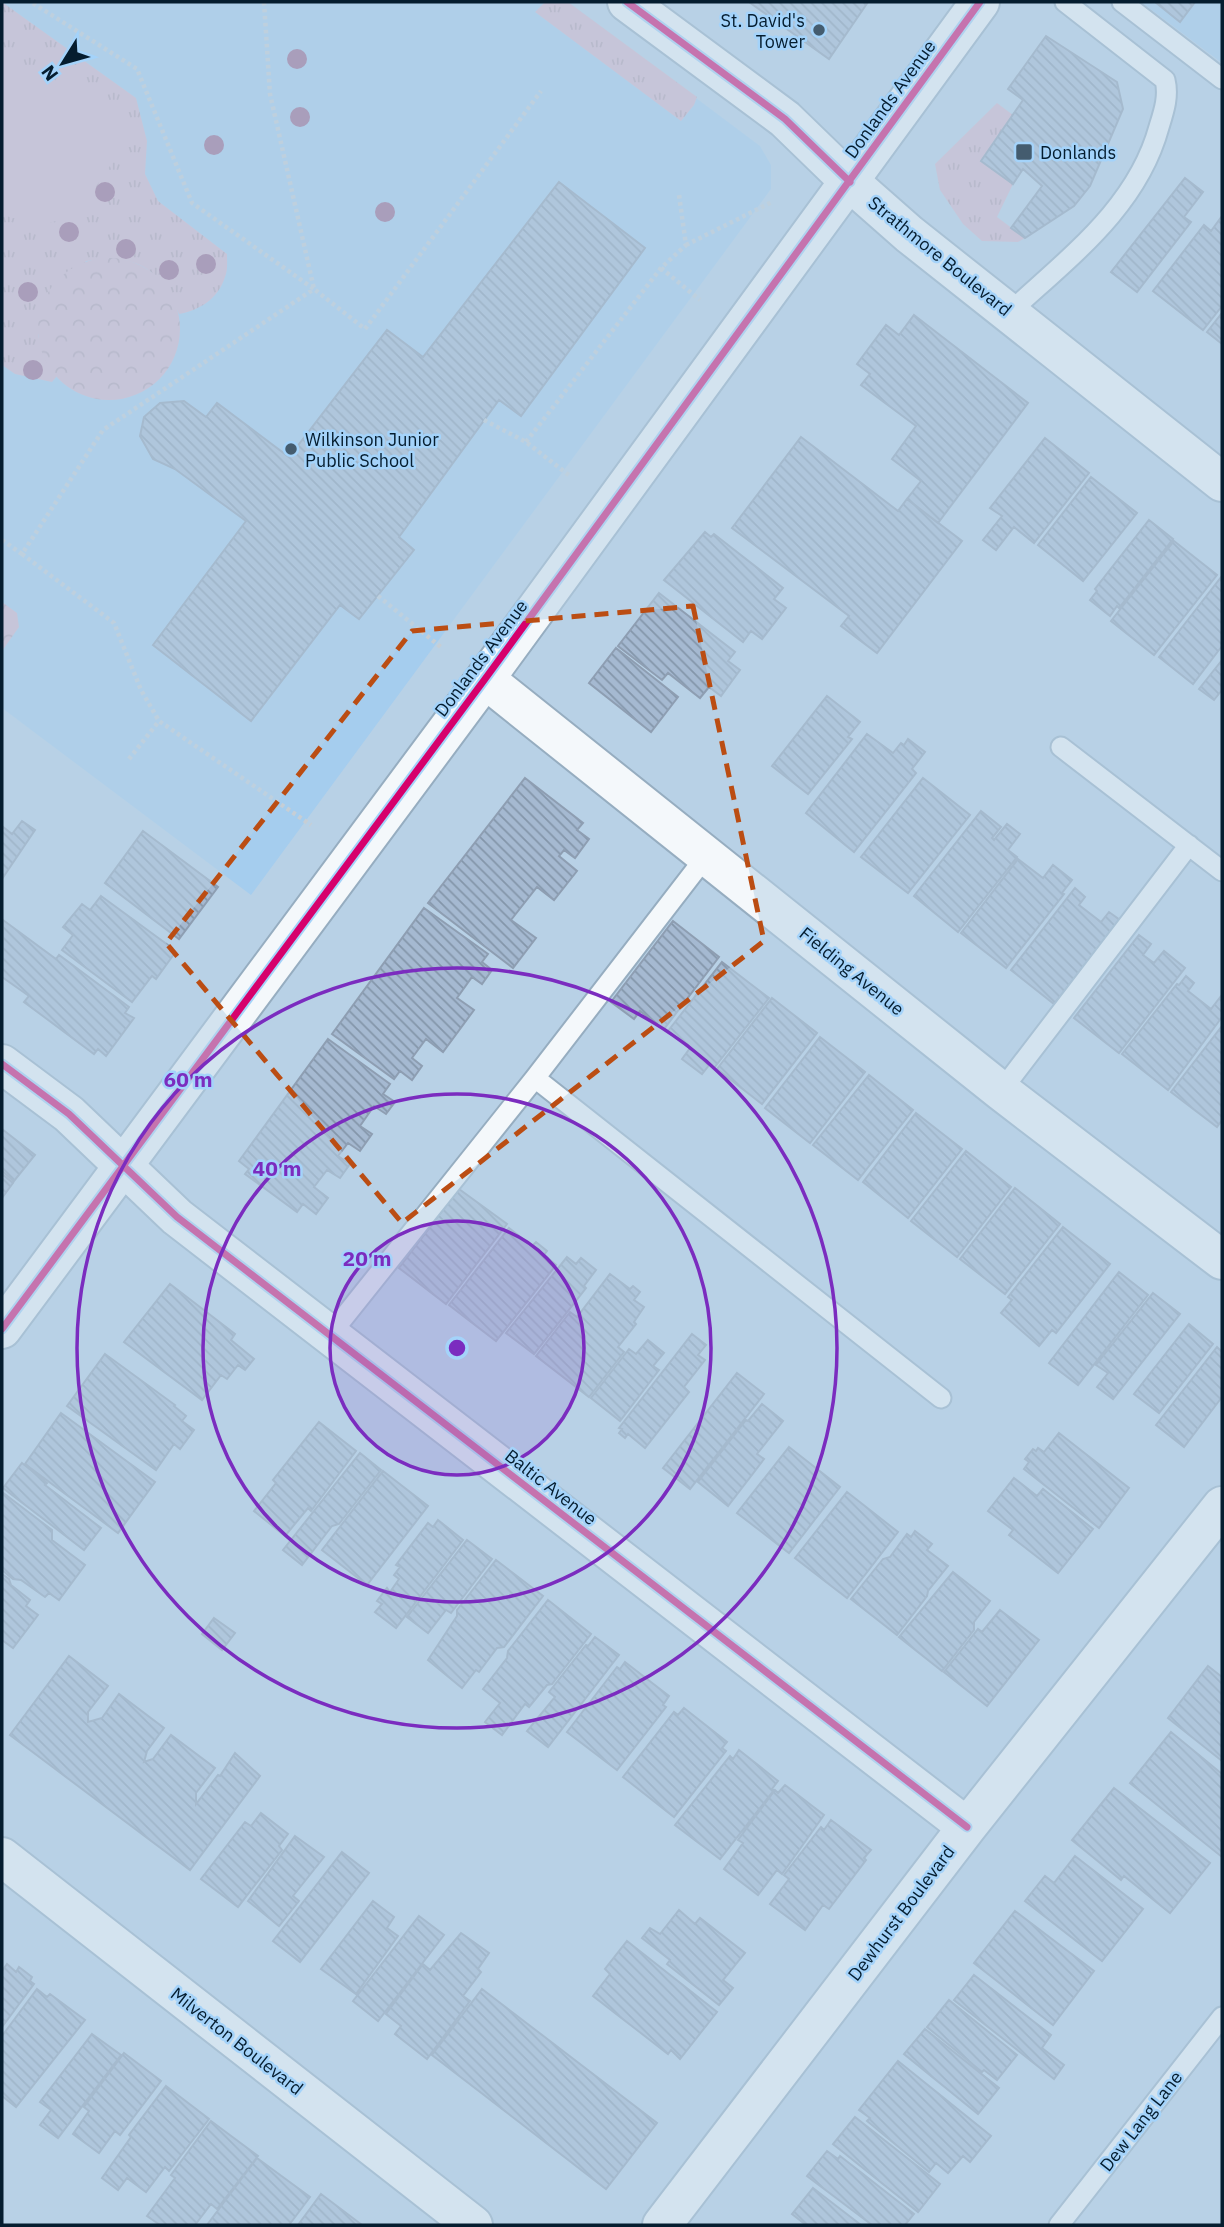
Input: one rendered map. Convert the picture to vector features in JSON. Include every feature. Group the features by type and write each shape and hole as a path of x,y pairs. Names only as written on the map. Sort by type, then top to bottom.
{"street":[{"name":"Strathmore Boulevard","path":"627,2 785,119 909,234 1222,482"},
{"name":"Donlands Avenue","path":"2,1329 485,679 980,2"},
{"name":"Fielding Avenue","path":"485,679 1000,1091 1222,1259"},
{"name":"Baltic Avenue","path":"2,1064 69,1114 177,1217 967,1827"},
{"name":"Dewhurst Boulevard","path":"662,2225 967,1827 1222,1506"},
{"name":"Milverton Boulevard","path":"2,1857 473,2225"}],"lane":[{"path":"1009,313 1093,236 1135,185 1154,147 1167,101 1165,80 1065,2"},
{"path":"1122,2 1222,79"},
{"path":"1061,747 1222,871"},
{"path":"1000,1091 1189,845"},
{"path":"329,1336 535,1078 707,855"},
{"path":"535,1078 941,1398"},
{"name":"Dew Lang Lane","path":"1059,2225 1222,2017"}],"path":[{"path":"31,2 137,69 192,203 365,329 541,91"},
{"path":"264,2 270,94 313,289"},
{"path":"679,195 686,245"},
{"path":"526,442 661,268 686,245 772,202"},
{"path":"661,268 699,300"},
{"path":"22,555 103,430 313,289"},
{"path":"484,419 526,442 570,475"},
{"path":"2,540 114,623 141,690 159,721 311,825"},
{"path":"378,596 442,648"},
{"path":"129,759 159,721"}],"highlighted area":[{"path":"693,606 764,941 402,1223 166,943 412,631"}],"shaded area":[{"name":"Wilkinson Junior Public School","path":"2,2 568,2 760,146 771,165 771,189 251,895 2,708"},
{"path":"1141,2 1222,2 1222,63"}],"green space":[{"path":"2,2 136,98 147,141 145,174 158,201 227,254 226,274 218,291 201,306 179,314 163,285 144,267 119,259 86,261 38,335 44,357 57,376 52,382 15,374 2,365"},
{"path":"545,2 568,2 697,97 694,105 681,121 535,12"},
{"path":"12,58 139,123 76,216 40,225 2,215 2,74"},
{"path":"997,103 1013,115 981,161 1013,184 997,217 1025,238 1018,242 982,241 963,224 940,190 935,164"},
{"path":"109,258 136,264 159,279 174,302 180,329 174,356 159,379 136,394 109,400 82,394 59,379 44,356 38,329 44,302 59,279 82,264"},
{"path":"2,602 17,613 19,627 2,651"}],"building":[{"name":"St. David's Tower","path":"749,2 868,2 829,59"},
{"path":"1155,2 1195,2 1180,22"},
{"name":"Donlands","path":"1046,36 1117,82 1123,109 1090,186 1074,206 1025,238 1011,228 1042,186 1023,169 1013,184 981,161 1023,100 1008,89"},
{"path":"1185,178 1203,192 1184,217 1191,222 1137,292 1111,272"},
{"path":"559,182 645,248 521,416 499,400 399,537 414,550 359,619 340,605 251,721 153,645 246,521 175,469 153,459 140,436 144,417 160,403 184,401 206,417 217,403 289,457 387,330 423,357"},
{"path":"1222,216 1222,306 1203,330 1153,291 1204,225 1211,231"},
{"path":"1222,313 1222,344 1207,332"},
{"path":"914,315 1028,403 938,523 907,499 921,481 892,459 916,426 861,385 870,374 857,364 886,325 899,335"},
{"path":"801,437 898,511 907,499 962,541 877,653 841,626 849,616 732,528"},
{"path":"1045,438 1089,473 1034,543 1014,527 996,550 983,540 1002,516 990,508"},
{"path":"1091,477 1137,513 1083,581 1038,545"},
{"path":"1149,520 1173,539 1110,616 1090,600 1097,591 1095,589"},
{"path":"705,532 711,537 714,534 783,588 774,599 786,608 762,639 751,631 743,642 664,580"},
{"path":"1174,541 1217,575 1154,655 1111,621"},
{"path":"1222,576 1222,646 1193,684 1159,657"},
{"path":"659,593 735,652 728,661 740,670 721,696 709,687 700,698 668,673 662,680 618,646"},
{"path":"616,648 678,697 651,732 589,683"},
{"path":"1222,660 1222,690 1214,700 1199,689"},
{"path":"827,696 860,722 848,737 852,739 808,794 772,766"},
{"path":"867,734 893,753 908,739 925,752 912,769 916,773 854,852 806,813"},
{"path":"525,778 583,823 577,830 589,839 575,858 564,850 559,856 577,871 554,900 537,887 511,920 536,938 513,968 428,903"},
{"path":"923,778 970,815 908,893 861,857"},
{"path":"981,811 1001,827 992,838 994,840 1007,824 1020,834 1008,850 1017,857 958,932 914,896"},
{"path":"22,821 35,830 2,879 2,826 12,834"},
{"path":"143,831 218,887 179,939 105,883"},
{"path":"1018,859 1043,878 1053,865 1072,880 1006,968 961,933"},
{"path":"1075,888 1085,897 1079,905 1101,922 1109,912 1120,920 1054,1004 1011,970"},
{"path":"101,896 172,948 170,951 174,954 156,979 152,976 132,1002 62,950 73,935 63,927 82,904 90,910"},
{"path":"424,908 488,954 482,962 492,970 482,984 472,977 457,998 474,1010 443,1052 426,1039 412,1058 422,1066 412,1080 400,1071 394,1079 332,1034"},
{"path":"3,920 56,959 59,955 129,1007 125,1013 134,1018 106,1056 98,1049 94,1054 24,1002 29,996 2,977"},
{"path":"673,921 719,957 664,1029 640,1011 634,1019 611,1002"},
{"path":"1139,935 1151,944 1143,955 1154,963 1164,951 1185,968 1119,1053 1074,1018"},
{"path":"722,962 769,998 714,1068 710,1064 702,1074 682,1059 690,1048 668,1031"},
{"path":"1186,976 1194,983 1188,991 1211,1009 1221,996 1222,1017 1168,1090 1122,1054"},
{"path":"772,998 817,1033 762,1104 717,1069"},
{"path":"1222,1026 1222,1120 1217,1127 1171,1092"},
{"path":"820,1037 865,1072 810,1143 765,1108"},
{"path":"328,1039 390,1084 383,1094 395,1102 386,1114 374,1106 360,1126 372,1134 360,1151 348,1143 338,1156 350,1164 340,1178 327,1170 314,1187 328,1198 316,1214 303,1204 297,1212 245,1174 249,1169 239,1161"},
{"path":"869,1075 913,1110 858,1180 813,1145"},
{"path":"916,1113 962,1149 908,1218 863,1182"},
{"path":"2,1129 35,1155 14,1181 2,1171"},
{"path":"966,1151 1011,1187 957,1257 911,1221"},
{"path":"2,1174 13,1183 2,1198"},
{"path":"1015,1188 1060,1224 1005,1294 960,1259"},
{"path":"459,1189 507,1224 446,1304 399,1268"},
{"path":"1063,1227 1110,1264 1056,1333 1052,1330 1039,1346 1001,1313 1012,1300 1008,1297"},
{"path":"509,1228 532,1246 536,1242 547,1251 544,1255 556,1265 496,1341 449,1305"},
{"path":"567,1257 576,1264 581,1258 596,1270 584,1286 586,1288 534,1354 506,1333"},
{"path":"1119,1272 1148,1295 1078,1385 1049,1363"},
{"path":"610,1274 630,1289 633,1286 640,1292 634,1300 644,1307 634,1322 636,1324 618,1347 624,1352 589,1397 536,1356 570,1312 577,1317"},
{"path":"170,1284 235,1334 231,1340 254,1359 245,1370 238,1365 227,1379 221,1375 202,1400 124,1342"},
{"path":"1153,1293 1180,1314 1113,1399 1097,1387 1108,1373 1096,1365"},
{"path":"1189,1324 1213,1344 1159,1413 1134,1394"},
{"path":"692,1334 706,1345 698,1355 705,1360 684,1387 689,1392 645,1448 628,1434 625,1438 619,1433 622,1429 619,1428"},
{"path":"648,1340 664,1353 653,1366 659,1370 620,1421 591,1398 629,1349 636,1354"},
{"path":"1217,1347 1222,1352 1222,1397 1184,1447 1156,1425"},
{"path":"105,1354 175,1405 186,1416 182,1421 194,1430 180,1449 174,1444 156,1470 67,1406"},
{"path":"737,1373 764,1394 690,1489 663,1468"},
{"path":"762,1404 783,1421 757,1454 764,1459 728,1506 698,1482 746,1420 748,1421"},
{"path":"61,1413 155,1482 118,1533 25,1464"},
{"path":"319,1422 356,1451 311,1511 308,1508 285,1536 254,1511 276,1483 273,1480"},
{"path":"1059,1433 1129,1488 1099,1528 1024,1469 1029,1462 1025,1459 1033,1449 1036,1451 1038,1448 1044,1452"},
{"path":"789,1447 840,1487 789,1553 737,1513"},
{"path":"360,1453 381,1470 339,1524 332,1526 302,1565 283,1550"},
{"path":"22,1463 47,1483 45,1485 101,1528 84,1550 3,1488"},
{"path":"383,1471 428,1506 367,1585 322,1550"},
{"path":"1014,1478 1037,1496 1043,1489 1093,1529 1058,1573 1009,1535 1013,1530 988,1511"},
{"path":"2,1492 52,1530 52,1540 85,1565 59,1600 49,1593 45,1597 2,1570"},
{"path":"847,1492 898,1532 847,1598 795,1558"},
{"path":"438,1520 463,1540 396,1628 375,1612 382,1604 377,1601 387,1588 390,1592 399,1579 394,1575 400,1567 396,1565 428,1523 433,1527"},
{"path":"915,1531 932,1544 927,1550 948,1566 897,1635 851,1599 883,1559 890,1557 907,1534 911,1537"},
{"path":"467,1540 492,1559 451,1613 446,1610 428,1633 407,1617"},
{"path":"496,1560 543,1596 504,1647 497,1648 479,1672 476,1670 462,1688 428,1660 457,1616 457,1610"},
{"path":"953,1572 990,1601 974,1622 974,1630 942,1671 899,1637"},
{"path":"2,1574 30,1600 26,1606 38,1615 13,1648 2,1640"},
{"path":"548,1600 591,1634 552,1684 547,1685 529,1707 525,1704 502,1735 485,1722 500,1703 483,1689 507,1658 508,1651"},
{"path":"1000,1610 1039,1640 987,1706 944,1672 978,1629 982,1632"},
{"path":"214,1618 235,1633 222,1650 202,1634"},
{"path":"595,1637 619,1655 548,1747 527,1731 555,1697 549,1692"},
{"path":"69,1656 108,1686 88,1712 88,1722 102,1718 119,1694 164,1728 147,1751 144,1762 153,1759 171,1735 215,1768 196,1793 196,1804 235,1753 260,1776 190,1870 10,1735"},
{"path":"625,1662 669,1696 663,1705 666,1707 617,1770 567,1732 617,1667 620,1669"},
{"path":"1208,1666 1222,1677 1222,1761 1168,1718"},
{"path":"684,1708 727,1742 722,1748 726,1751 674,1817 623,1777 674,1712 678,1715"},
{"path":"1171,1732 1222,1774 1222,1857 1130,1783"},
{"path":"739,1750 778,1781 772,1789 774,1790 720,1859 675,1825 730,1756 733,1759"},
{"path":"785,1785 824,1815 782,1874 777,1870 758,1895 724,1869 743,1843 738,1840 775,1790 778,1793"},
{"path":"1114,1788 1210,1863 1170,1913 1124,1876 1121,1880 1072,1840"},
{"path":"261,1813 288,1834 279,1846 282,1850 238,1907 201,1879 245,1822 251,1826"},
{"path":"831,1820 871,1850 829,1909 823,1905 805,1930 770,1904 789,1879 784,1875 821,1827 824,1830"},
{"path":"295,1836 324,1857 293,1896 299,1901 279,1926 248,1901"},
{"path":"342,1852 369,1873 300,1962 273,1941"},
{"path":"1075,1856 1143,1909 1102,1961 1025,1901 1045,1876 1054,1883"},
{"path":"373,1901 394,1917 387,1928 398,1936 356,1994 321,1969"},
{"path":"679,1910 695,1924 700,1918 745,1953 723,1980 733,1988 719,2005 667,1964 670,1960 642,1938 650,1928 660,1934"},
{"path":"1015,1911 1094,1971 1053,2025 974,1963"},
{"path":"419,1916 444,1935 378,2021 353,2001"},
{"path":"461,1933 489,1953 478,1969 481,1972 463,1996 470,2001 427,2059 395,2034 401,2026 386,2014 423,1964 430,1970"},
{"path":"627,1941 717,2012 680,2059 671,2050 668,2054 593,1996 610,1974 605,1969"},
{"path":"7,1964 16,1972 19,1967 32,1977 30,1981 34,1984 2,2027 2,1971"},
{"path":"974,1975 1051,2035 1042,2048 1064,2065 1054,2079 954,2000"},
{"path":"37,1989 47,1997 50,1994 85,2020 16,2107 2,2096 2,2036"},
{"path":"482,1989 657,2123 606,2189 432,2055"},
{"path":"949,2000 1017,2055 997,2080 984,2070 982,2072 927,2027"},
{"path":"925,2029 999,2088 978,2114 904,2054"},
{"path":"92,2034 121,2055 58,2138 40,2125 51,2110 40,2102"},
{"path":"124,2053 161,2081 120,2135 115,2131 99,2153 73,2134 89,2111 84,2107"},
{"path":"898,2061 991,2136 970,2162 963,2156 948,2173 936,2163 929,2172 867,2121 870,2118 859,2110"},
{"path":"166,2086 209,2119 169,2171 165,2167 146,2192 127,2178 118,2190 102,2178 131,2137 129,2135"},
{"path":"855,2117 940,2184 918,2212 833,2144"},
{"path":"211,2121 258,2156 217,2209 211,2204 195,2225 160,2225 147,2216 175,2178 171,2175"},
{"path":"827,2151 838,2159 840,2156 914,2214 905,2225 872,2225 807,2176"},
{"path":"257,2158 310,2197 289,2225 207,2225"},
{"path":"813,2188 861,2225 806,2225 792,2214"},
{"path":"321,2194 362,2225 298,2225"}],"cycle path":[{"path":"627,2 785,119 850,182"},
{"path":"2,1329 485,679 980,2"},
{"path":"2,1064 69,1114 177,1217 967,1827"}],"place":[{"name":"St. David's Tower","path":"819,30"},
{"name":"Donlands","path":"1024,152"},
{"name":"Wilkinson Junior Public School","path":"291,449"}]}
